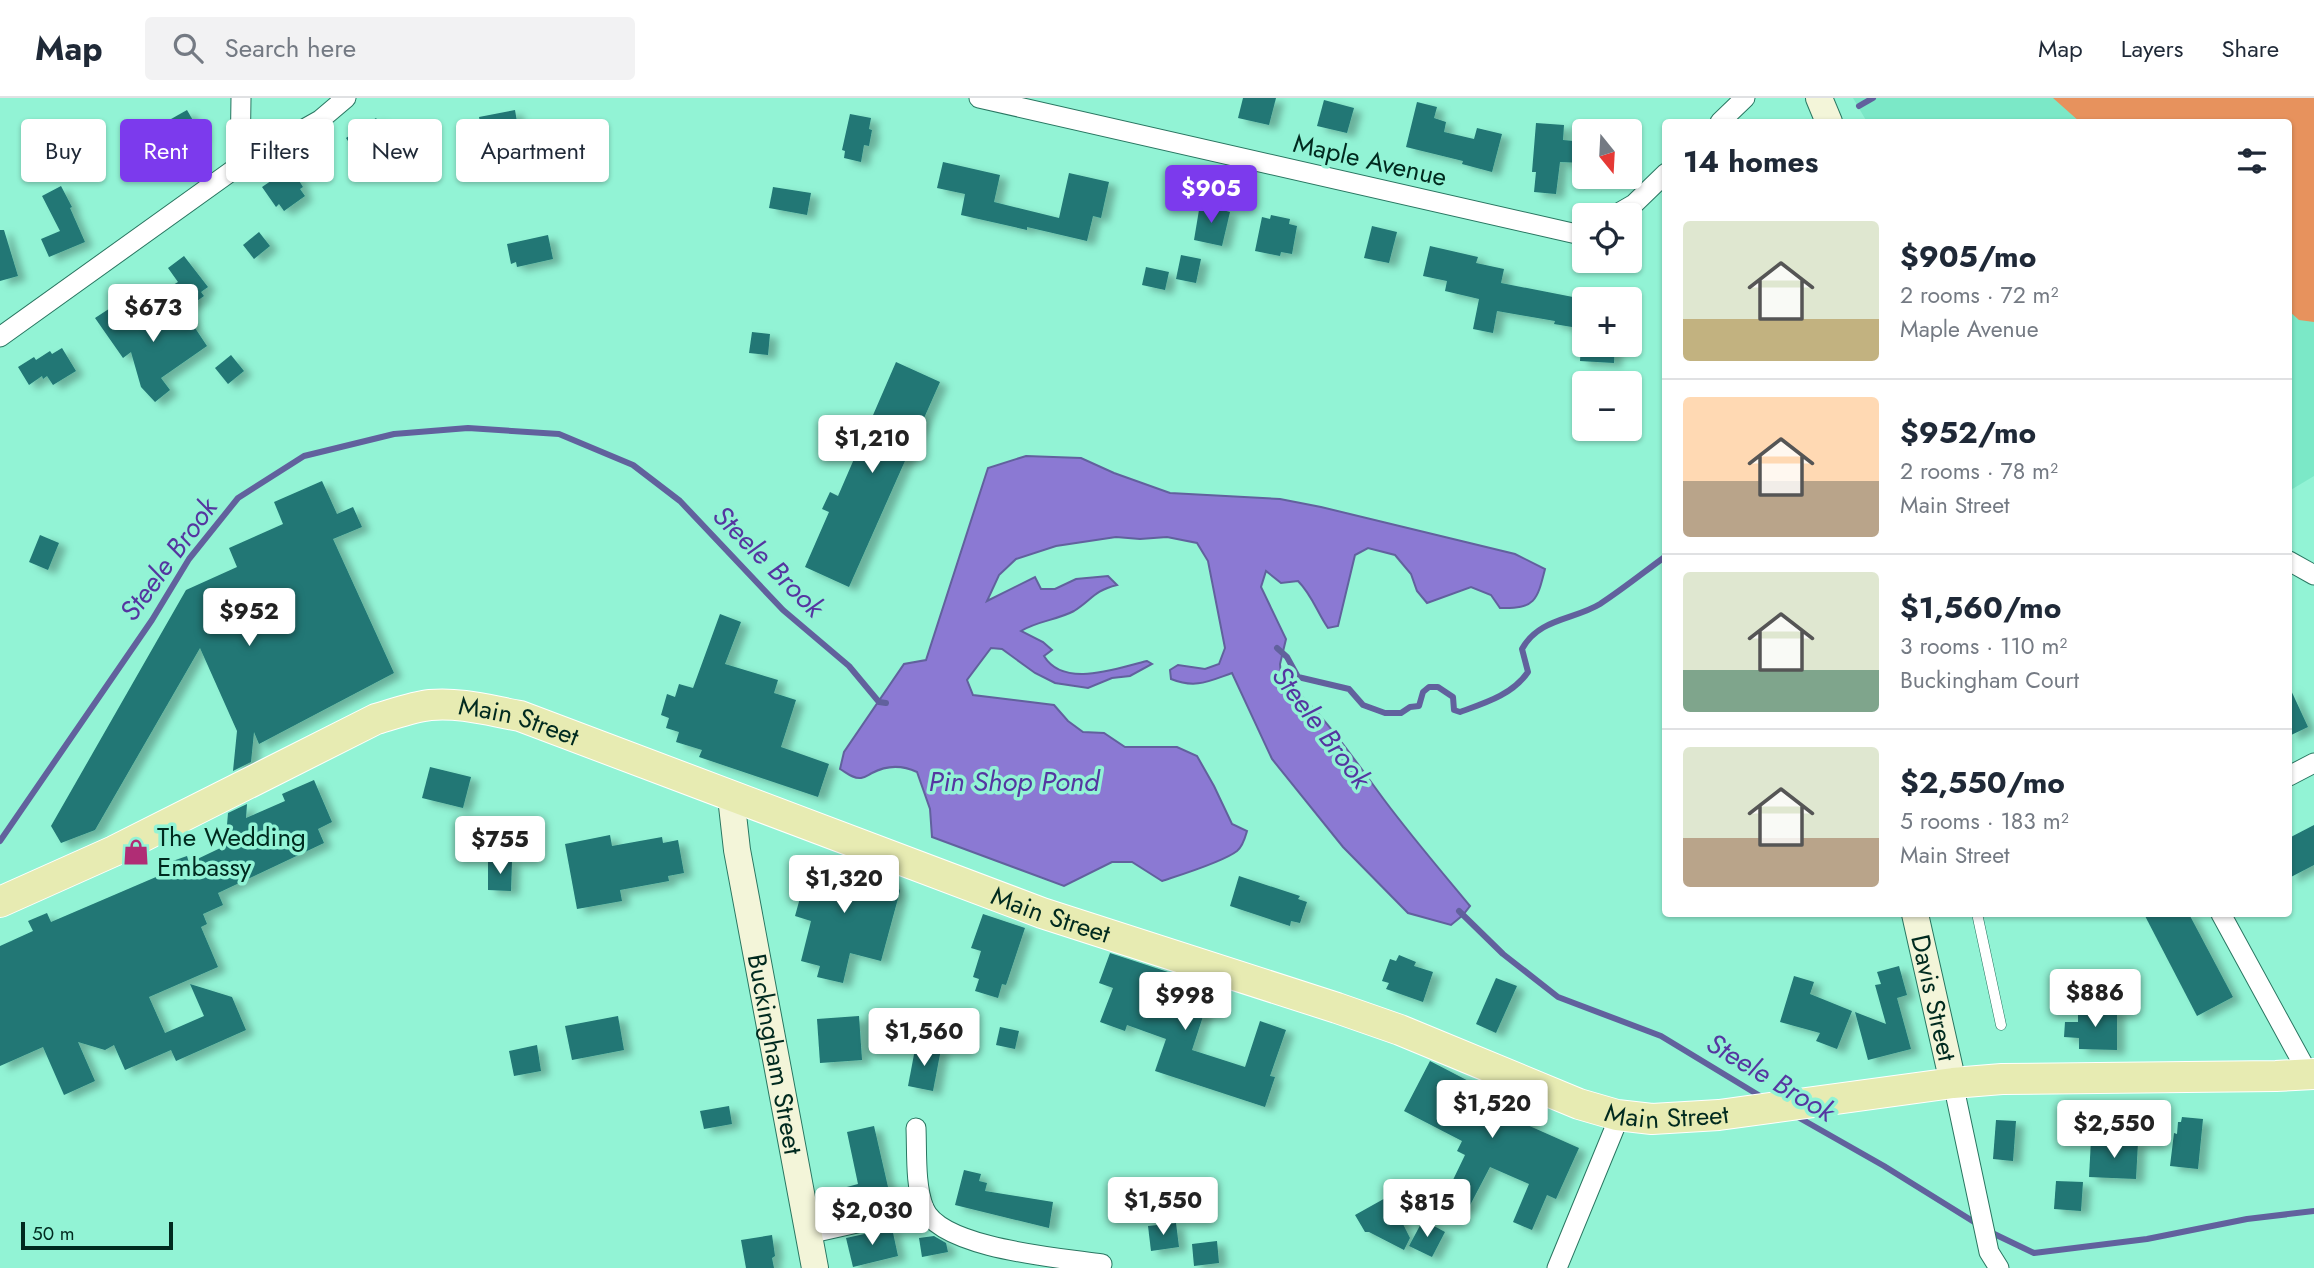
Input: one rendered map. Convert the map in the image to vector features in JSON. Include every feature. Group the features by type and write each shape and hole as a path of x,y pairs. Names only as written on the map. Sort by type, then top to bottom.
{"main road":[{"path":"1819,98 1828,119"},
{"name":"Main Street","path":"0,902 114,851 365,724 408,709 452,705 520,716 1042,913 1362,1017 1579,1104 1620,1115 1664,1119 1730,1114 1953,1083 2049,1078 2311,1074"},
{"name":"Buckingham Street","path":"731,797 737,850 816,1268"},
{"name":"Davis Street","path":"1916,917 1953,1083"}],"street":[{"path":"241,98 241,119"},
{"path":"321,119 346,98"},
{"name":"Maple Avenue","path":"979,98 1572,234"},
{"path":"1723,119 1745,98"},
{"path":"0,337 226,174"},
{"path":"1635,203 1662,177"},
{"path":"2292,563 2314,575"},
{"path":"2292,774 2314,763"},
{"path":"2223,917 2311,1074"},
{"path":"1953,1083 1989,1252 1999,1268"},
{"path":"1557,1268 1620,1115"},
{"path":"916,1128 918,1176 924,1208 936,1224 960,1237 1013,1251 1102,1264"},
{"path":"808,1234 924,1208"}],"lane":[{"path":"1978,918 2001,1025"}],"shaded area":[{"path":"1853,98 2314,98 2314,476 2292,489 2292,119 1865,119"},
{"path":"2053,98 2314,98 2314,322 2299,320 2292,314 2292,119 2077,119"}],"water":[{"name":"Pin Shop Pond","path":"1026,456 1081,458 1170,493 1280,499 1321,507 1515,554 1545,569 1540,589 1528,605 1500,608 1491,595 1471,587 1427,603 1417,591 1411,574 1395,555 1368,548 1355,555 1338,626 1328,628 1298,581 1281,583 1266,571 1261,587 1286,639 1280,664 1281,677 1324,720 1406,828 1470,906 1463,915 1451,925 1408,913 1343,847 1272,759 1232,673 1195,684 1171,679 1170,670 1178,665 1205,669 1219,664 1225,648 1208,561 1197,543 1167,537 1116,537 1056,546 1016,559 999,575 987,601 1035,577 1041,589 1055,589 1076,579 1108,576 1117,585 1098,593 1074,611 1021,631 1043,642 1052,650 1044,656 1053,666 1064,672 1092,674 1147,661 1152,664 1130,676 1112,678 1088,688 1055,683 1035,673 1002,649 991,648 967,680 973,695 1054,705 1068,721 1083,732 1104,733 1125,747 1177,747 1197,756 1232,824 1247,831 1244,842 1237,851 1201,868 1162,881 1132,862 1112,862 1064,886 932,837 930,809 917,772 889,767 858,778 840,769 844,752 904,664 926,660 988,468"}],"building":[{"path":"1243,98 1276,98 1269,125 1238,118"},
{"path":"1324,100 1354,108 1347,133 1317,126"},
{"path":"1417,102 1437,107 1434,118 1446,122 1444,132 1474,139 1477,128 1502,134 1492,172 1462,164 1463,161 1406,147"},
{"path":"187,110 192,119 171,119"},
{"path":"515,110 516,119 479,119"},
{"path":"850,114 871,118 869,146 864,145 861,162 844,158 845,151 842,150"},
{"path":"1536,123 1564,125 1563,140 1572,141 1572,162 1560,162 1556,194 1534,192 1536,172 1532,172"},
{"path":"943,162 1000,175 994,202 1059,218 1069,173 1109,182 1101,218 1093,216 1087,241 961,215 965,194 937,188"},
{"path":"269,182 300,182 303,187 300,189 305,196 284,211 279,204 276,207 262,187"},
{"path":"61,186 85,242 49,257 41,239 60,231 42,196"},
{"path":"773,187 811,193 807,215 769,208"},
{"path":"1200,204 1230,212 1222,246 1194,240"},
{"path":"1271,215 1290,219 1289,224 1297,226 1292,254 1281,252 1280,256 1255,251 1262,217 1270,219"},
{"path":"1372,226 1397,232 1389,263 1364,258"},
{"path":"0,230 4,230 18,276 0,281"},
{"path":"259,232 270,246 254,259 243,245"},
{"path":"548,235 553,259 517,267 516,262 511,264 507,244"},
{"path":"1430,246 1478,257 1476,263 1504,269 1501,283 1572,297 1572,327 1554,324 1555,321 1497,311 1493,333 1473,329 1479,299 1445,291 1447,281 1423,276"},
{"path":"1181,255 1201,259 1196,283 1176,279"},
{"path":"184,256 208,287 201,292 204,296 190,306 173,285 178,282 168,268"},
{"path":"1146,267 1169,272 1165,290 1142,285"},
{"path":"121,301 141,330 179,304 207,346 161,378 170,390 155,402 141,387 131,352 123,358 95,318"},
{"path":"752,332 770,334 768,355 749,353"},
{"path":"62,348 76,371 53,385 47,376 43,379 42,376 29,385 18,367 34,357 36,360 50,351 52,354"},
{"path":"231,355 244,371 228,384 215,368"},
{"path":"1580,357 1614,357 1614,363 1580,361"},
{"path":"896,362 940,382 849,587 805,567 829,512 822,509 830,492 838,496"},
{"path":"322,481 337,514 353,507 362,527 333,539 394,673 259,744 254,732 251,762 233,771 237,731 200,648 95,830 61,843 51,826 186,590 237,567 229,548 283,524 274,502"},
{"path":"40,535 59,543 48,570 29,562"},
{"path":"720,614 741,622 725,664 778,680 774,693 796,700 781,747 829,764 818,797 699,757 702,750 676,742 679,732 666,728 669,718 661,715 667,694 675,697 679,684 693,688"},
{"path":"2292,692 2308,727 2292,735"},
{"path":"430,767 471,777 463,808 422,798"},
{"path":"314,780 332,822 318,829 324,843 218,893 223,905 203,914 207,924 201,927 218,967 149,997 165,1033 204,1016 190,984 232,997 246,1030 176,1061 171,1050 125,1070 114,1045 105,1050 78,1042 95,1081 64,1095 43,1047 0,1066 0,946 33,931 28,921 47,913 51,922 170,871 167,863 187,856 189,863 235,841 227,825 228,813 247,804 246,818 285,801 282,794"},
{"path":"2314,825 2314,865 2292,876 2292,836"},
{"path":"610,835 612,846 662,837 663,843 678,840 684,873 668,876 669,881 620,890 622,901 577,909 565,844"},
{"path":"811,856 895,879 900,891 881,961 850,953 843,983 817,977 820,966 801,961 811,921 795,916 805,880 798,879 803,858 810,860"},
{"path":"488,861 512,861 511,891 488,890"},
{"path":"1239,876 1300,896 1298,899 1307,902 1300,923 1291,921 1290,926 1230,906"},
{"path":"983,914 1025,928 1006,985 1002,984 998,998 975,991 979,979 973,977 981,951 971,948"},
{"path":"2146,917 2191,917 2233,997 2197,1016"},
{"path":"1110,953 1171,973 1165,990 1207,1004 1192,1050 1245,1067 1260,1021 1286,1030 1270,1076 1275,1077 1265,1107 1155,1071 1166,1039 1127,1025 1125,1031 1100,1022 1113,988 1099,983"},
{"path":"1399,955 1416,962 1414,966 1433,972 1423,1002 1386,989 1389,983 1382,981 1390,959 1396,961"},
{"path":"1899,966 1907,995 1897,998 1911,1049 1868,1060 1855,1012 1886,1024 1875,985 1881,984 1877,972"},
{"path":"1794,976 1814,982 1810,994 1852,1011 1837,1049 1816,1041 1820,1033 1780,1022"},
{"path":"1496,978 1517,986 1496,1033 1476,1024"},
{"path":"2078,1008 2117,1009 2117,1050 2079,1049 2079,1038 2064,1037 2065,1022 2078,1022"},
{"path":"618,1016 624,1050 572,1060 565,1026"},
{"path":"859,1016 862,1060 820,1063 817,1019"},
{"path":"1000,1027 1019,1031 1015,1049 996,1045"},
{"path":"916,1044 941,1049 933,1091 908,1086"},
{"path":"537,1045 541,1071 514,1076 509,1051"},
{"path":"1430,1061 1530,1113 1525,1124 1579,1148 1556,1199 1547,1195 1532,1230 1513,1222 1529,1184 1490,1167 1467,1211 1454,1204 1462,1187 1452,1182 1465,1155 1457,1151 1462,1141 1404,1111"},
{"path":"729,1106 732,1124 704,1129 700,1111"},
{"path":"2182,1117 2203,1119 2198,1169 2170,1166 2174,1133 2177,1134 2178,1122 2181,1122"},
{"path":"1996,1120 2016,1121 2013,1161 1993,1159"},
{"path":"874,1126 891,1200 886,1201 886,1204 850,1212 843,1188 858,1184 847,1132"},
{"path":"2091,1140 2138,1142 2136,1179 2089,1177"},
{"path":"964,1170 981,1174 979,1181 987,1183 985,1191 1053,1202 1049,1228 955,1205"},
{"path":"2056,1181 2083,1182 2081,1211 2054,1209"},
{"path":"1389,1196 1410,1238 1404,1250 1365,1232 1355,1215"},
{"path":"1423,1220 1445,1232 1432,1257 1409,1246"},
{"path":"1176,1223 1179,1247 1151,1251 1148,1226"},
{"path":"892,1228 898,1256 853,1267 846,1238"},
{"path":"772,1235 774,1268 746,1268 741,1240"},
{"path":"934,1236 946,1243 948,1252 922,1257 919,1238"},
{"path":"1217,1241 1219,1263 1194,1266 1192,1244"}],"waterway":[{"path":"1859,106 1873,98"},
{"name":"Steele Brook","path":"0,841 152,620 189,559 238,498 304,456 394,434 468,428 559,434 633,465 680,501 783,610 849,666 879,702 886,703"},
{"path":"1277,648 1287,657 1298,677 1349,689 1363,705 1385,713 1401,713 1410,707 1419,706 1423,692 1429,687 1438,687 1453,697 1454,710 1460,712 1497,697 1522,680 1528,672 1522,649 1538,631 1600,604 1662,559"},
{"name":"Steele Brook","path":"1459,911 1503,954 1558,997 1661,1036 1765,1099"},
{"name":"Steele Brook","path":"1796,1116 1979,1225"},
{"name":"Steele Brook","path":"1988,1231 2034,1253 2147,1239 2247,1219 2314,1211"}],"place":[{"name":"The Wedding Embassy","path":"136,852"}]}
